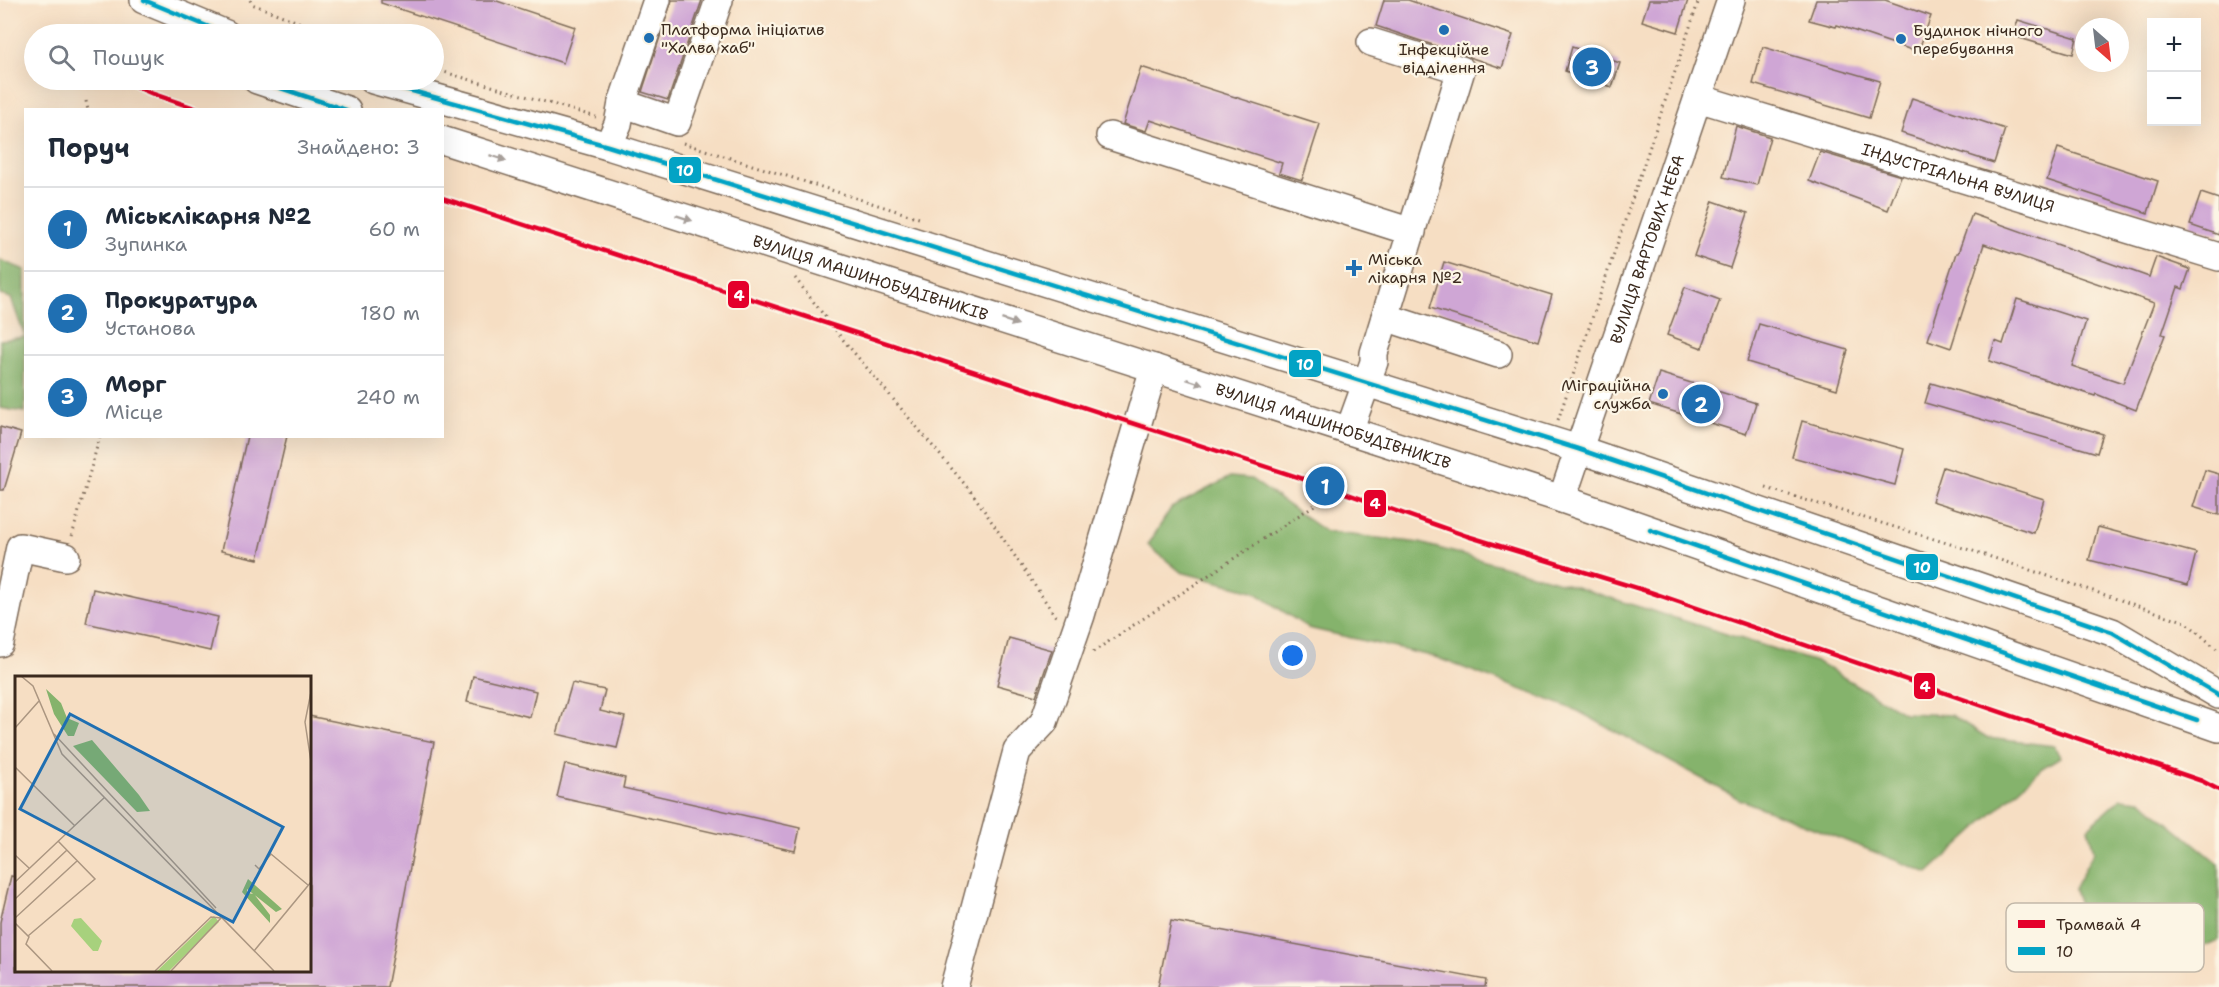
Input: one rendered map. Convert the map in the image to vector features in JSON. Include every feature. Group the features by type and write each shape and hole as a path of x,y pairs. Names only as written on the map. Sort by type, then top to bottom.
{"street":[{"path":"132,0 168,24"},
{"path":"144,0 202,24"},
{"path":"608,146 618,124 622,103 657,0"},
{"path":"622,103 677,122 719,0"},
{"name":"ВУЛИЦЯ ВАРТОВИХ НЕБА","path":"1562,499 1731,0"},
{"path":"1349,431 1374,362 1374,353 1461,70 1371,42"},
{"path":"287,90 341,108"},
{"path":"409,90 608,146 1365,382 1581,441 2112,632 2219,695"},
{"name":"ІНДУСТРІАЛЬНА ВУЛИЦЯ","path":"1698,98 2219,257"},
{"path":"1110,136 1412,232"},
{"name":"ВУЛИЦЯ МАШИНОБУДІВНИКІВ","path":"444,141 1562,499 2219,728"},
{"path":"1385,317 1498,354"},
{"path":"954,987 1017,751 1044,722 1082,647 1154,368"},
{"path":"0,643 20,547 66,557"}],"path":[{"path":"1581,441 1557,424 1699,0"},
{"path":"252,1 306,24"},
{"path":"86,101 88,108"},
{"path":"716,152 736,187"},
{"path":"793,275 840,336 973,494 1082,647 1331,494"},
{"path":"66,557 99,438"},
{"path":"1766,488 1970,550 2186,622 2219,651"}],"green space":[{"path":"0,260 24,270 24,334 11,298 0,295"},
{"path":"24,337 24,412 0,408 0,340"},
{"path":"1230,477 1251,479 1326,532 1420,543 1553,580 1819,663 1904,713 1951,715 1988,738 2054,746 2060,757 2042,768 1928,873 1739,799 1578,711 1435,657 1308,628 1253,591 1181,572 1148,545 1171,508"},
{"path":"2121,798 2141,800 2219,864 2219,940 2204,946 2204,903 2078,903 2074,889 2094,851 2088,828"}],"building":[{"path":"381,0 494,0 575,27 563,63 381,3"},
{"path":"672,0 702,0 668,100 642,92"},
{"name":"Інфекційне відділення","path":"1384,0 1408,0 1513,35 1502,68 1376,26"},
{"path":"1649,0 1688,0 1678,32 1642,21"},
{"name":"Будинок нічного перебування","path":"1816,0 1885,0 1931,16 1918,52 1837,25 1836,27 1809,20"},
{"path":"2018,20 2075,37 2075,46 2073,54 2013,36"},
{"path":"1572,47 1620,63 1612,87 1565,71"},
{"path":"1763,47 1880,81 1869,118 1753,84"},
{"path":"1141,67 1320,124 1302,180 1279,173 1282,163 1150,120 1146,131 1123,124"},
{"path":"1912,98 2005,129 1994,163 1901,133"},
{"path":"1736,126 1770,137 1757,185 1723,177"},
{"path":"2058,148 2158,181 2148,213 2047,180"},
{"path":"1820,152 1901,176 1888,210 1809,181"},
{"path":"2201,193 2219,199 2219,235 2190,225"},
{"path":"1713,201 1748,213 1730,268 1694,256"},
{"path":"1972,214 2149,277 2156,257 2190,269 2183,289 2178,287 2162,334 2165,335 2136,410 2096,394 2095,396 1989,361 1995,341 2003,344 2017,299 2086,321 2072,366 2123,383 2154,303 1984,244 1951,348 1928,340 1956,253 1958,253"},
{"path":"1444,262 1552,295 1538,341 1430,308"},
{"path":"1685,287 1720,300 1702,348 1667,335"},
{"path":"1759,324 1848,350 1837,389 1747,362"},
{"path":"1659,373 1756,403 1746,434 1649,404"},
{"path":"1931,383 2103,434 2097,453 1925,403"},
{"path":"1802,421 1904,449 1895,485 1792,457"},
{"path":"0,427 21,433 4,490 0,490"},
{"path":"247,438 287,438 258,559 221,551"},
{"path":"1943,467 2044,499 2034,533 1932,501"},
{"path":"2205,470 2219,474 2219,515 2193,507"},
{"path":"2098,527 2196,553 2188,585 2089,560"},
{"path":"93,589 218,617 210,651 86,623"},
{"path":"1009,638 1052,650 1036,696 997,685"},
{"path":"473,676 536,691 530,717 467,702"},
{"path":"572,683 605,690 600,711 625,717 617,748 557,734"},
{"path":"310,716 434,742 387,987 0,987 0,922 11,876 15,877 15,972 310,972"},
{"path":"565,764 625,778 623,788 800,828 795,851 557,797"},
{"path":"1171,921 1486,980 1485,987 1158,987"}],"tram line":[{"name":"4","path":"144,90 194,108"},
{"name":"4","path":"444,199 1325,486 1467,536 1650,592 2202,781 2219,790"}],"transit line":[{"name":"10","path":"144,0 202,24"},
{"name":"10","path":"287,90 340,108"},
{"name":"10","path":"409,90 608,146 1578,449 2112,632 2219,695"},
{"name":"10","path":"1650,530 2197,720"}],"place":[{"name":"Інфекційне відділення","path":"1444,30"},
{"name":"Платформа ініціатив \"Халва хаб\"","path":"649,38"},
{"name":"Будинок нічного перебування","path":"1901,39"},
{"name":"Морг","path":"1592,67"},
{"name":"Міська лікарня №2","path":"1354,268"},
{"name":"Міграційна служба","path":"1663,394"},
{"name":"Прокуратура","path":"1701,404"},
{"name":"Міськлікарня №2","path":"1325,486"}]}
